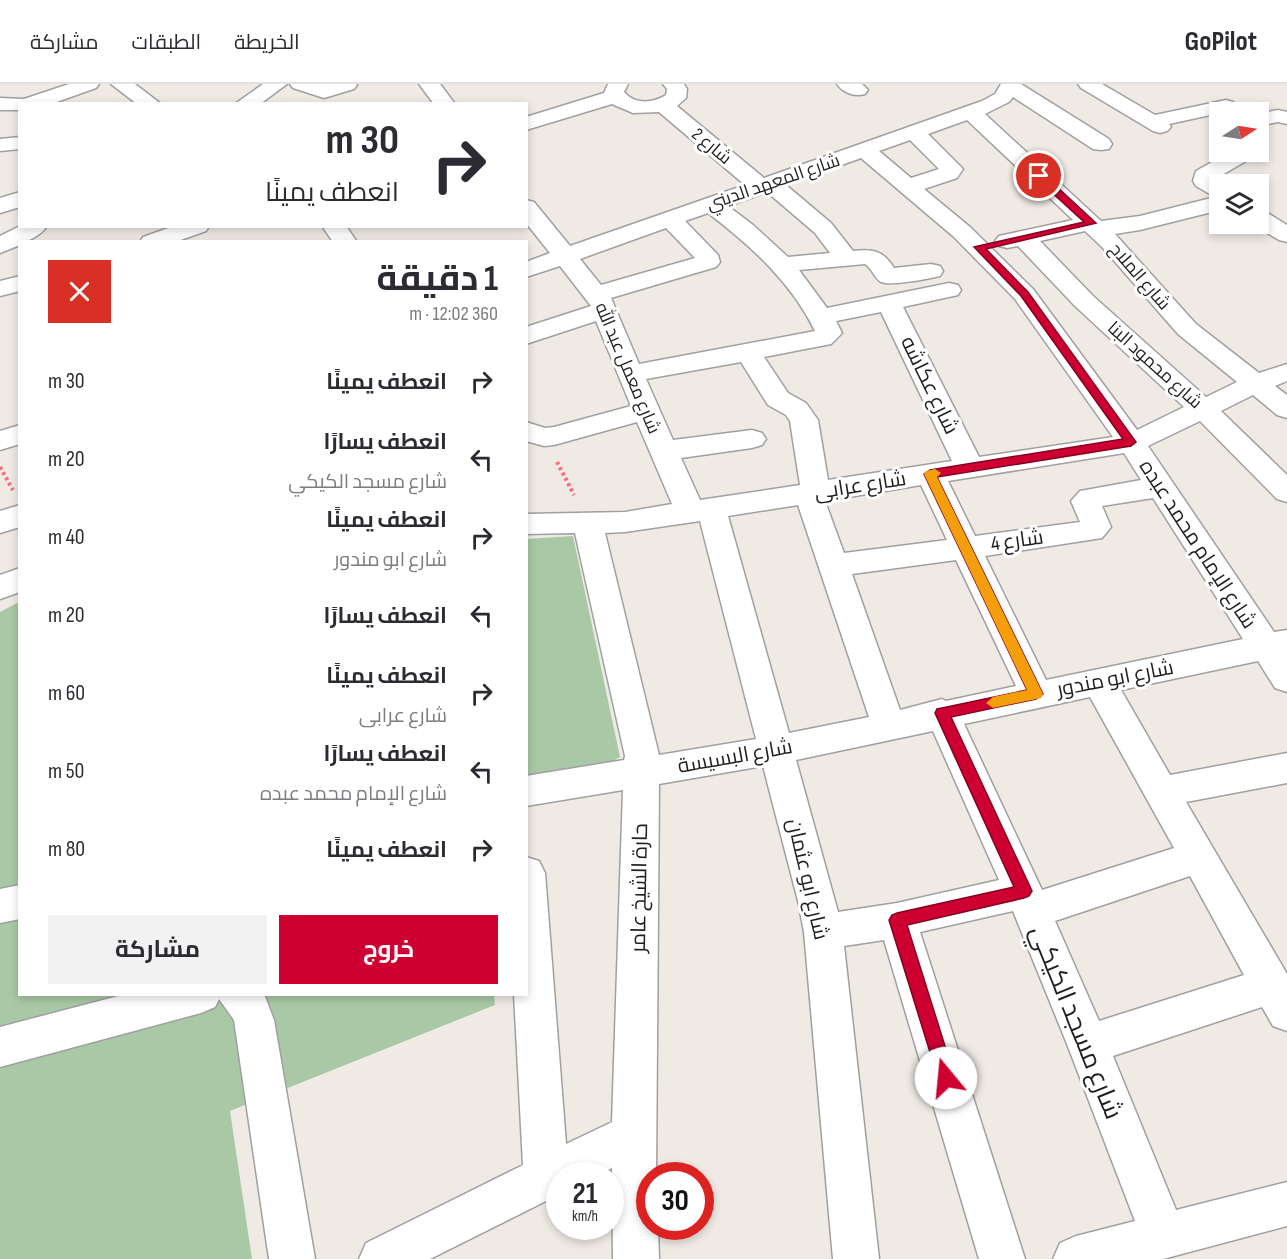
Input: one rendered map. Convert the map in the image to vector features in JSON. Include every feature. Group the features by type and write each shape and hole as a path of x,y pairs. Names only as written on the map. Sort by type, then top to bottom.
{"street":[{"path":"35,102 89,84"},
{"path":"121,84 148,102"},
{"path":"248,102 277,84"},
{"path":"300,84 324,92 347,85"},
{"path":"528,123 580,98 617,90 624,103 638,107 663,105 676,98 677,89 674,84"},
{"path":"1088,84 1156,125 1209,114"},
{"path":"1215,84 1227,102"},
{"path":"434,85 444,102"},
{"path":"1011,86 1101,144"},
{"name":"شارع المعهد الديني","path":"528,269 971,112 1002,98 1011,86"},
{"path":"0,104 18,104"},
{"name":"شارع 2","path":"663,105 823,228 846,258"},
{"name":"شارع الملاح","path":"971,112 1124,256 1187,329 1287,409"},
{"path":"1269,118 1278,116 1287,118"},
{"path":"908,187 949,173 952,169 914,132"},
{"path":"0,145 18,143"},
{"name":"شارع الإمام محمد عبده","path":"864,150 979,247 1024,294 1131,442 1160,488 1277,645 1287,679"},
{"path":"1209,184 1204,181 1204,176 1228,162"},
{"path":"0,206 18,200"},
{"path":"630,374 822,339 829,333 821,317 782,265 745,230 711,204"},
{"path":"979,247 1094,226 1140,223 1209,206"},
{"name":"شارع معمل عبد الله","path":"528,209 601,302 663,451 700,510"},
{"path":"528,335 601,302 708,262 706,255 670,219"},
{"path":"1269,224 1287,235"},
{"path":"0,246 32,228"},
{"path":"157,240 192,228"},
{"path":"335,228 344,240"},
{"name":"شارع محمود البنا","path":"1024,238 1084,301 1202,408 1287,492"},
{"path":"782,265 846,258 874,258 885,274 891,277 931,271"},
{"path":"0,289 18,283"},
{"path":"821,317 949,290"},
{"name":"شارع عكاشه","path":"889,303 970,468"},
{"path":"748,352 774,395 801,414 804,420 812,492 833,566 889,726"},
{"name":"شارع عرابى","path":"528,524 625,522 1131,442 1254,384 1287,372"},
{"path":"535,434 646,411"},
{"path":"0,441 18,435"},
{"path":"663,451 752,439"},
{"path":"930,474 1036,694"},
{"name":"شارع 4","path":"833,566 1091,531 1096,527 1096,521 1086,501 1160,488"},
{"path":"0,523 17,504"},
{"name":"شارع ابو عثمان","path":"700,510 777,750 817,901 823,932 856,1259"},
{"name":"حارة الشيخ عامر","path":"588,523 642,756 633,1134 636,1259"},
{"path":"0,588 18,580"},
{"name":"شارع ابو مندور","path":"942,713 1277,645"},
{"path":"1088,1044 1279,998 1098,681"},
{"name":"شارع البسيسة","path":"528,791 777,750 942,713"},
{"name":"شارع مسجد الكيكي","path":"942,713 1028,901 1088,1044 1162,1235"},
{"path":"1160,792 1287,768"},
{"path":"823,932 1028,901 1198,857"},
{"path":"0,906 18,902"},
{"path":"382,1259 546,1178 528,904"},
{"path":"897,920 1002,1259"},
{"path":"0,1047 193,996"},
{"path":"240,996 247,1002 254,1020 292,1259"},
{"path":"578,1162 633,1134"},
{"path":"1076,1259 1287,1204"}],"path":[{"path":"535,434 588,523"},
{"path":"0,467 17,504"}],"green space":[{"path":"573,536 620,757 528,807 528,539"},
{"path":"18,603 18,996 494,996 495,1005 230,1111 252,1259 0,1259 0,612"}],"slow traffic":[{"path":"935,473 930,474 1036,694 993,703"}],"route":[{"path":"946,1078 897,920 1024,891 942,713 1036,694 930,474 1131,442 1024,294 979,247 1091,223 1039,176"}]}
